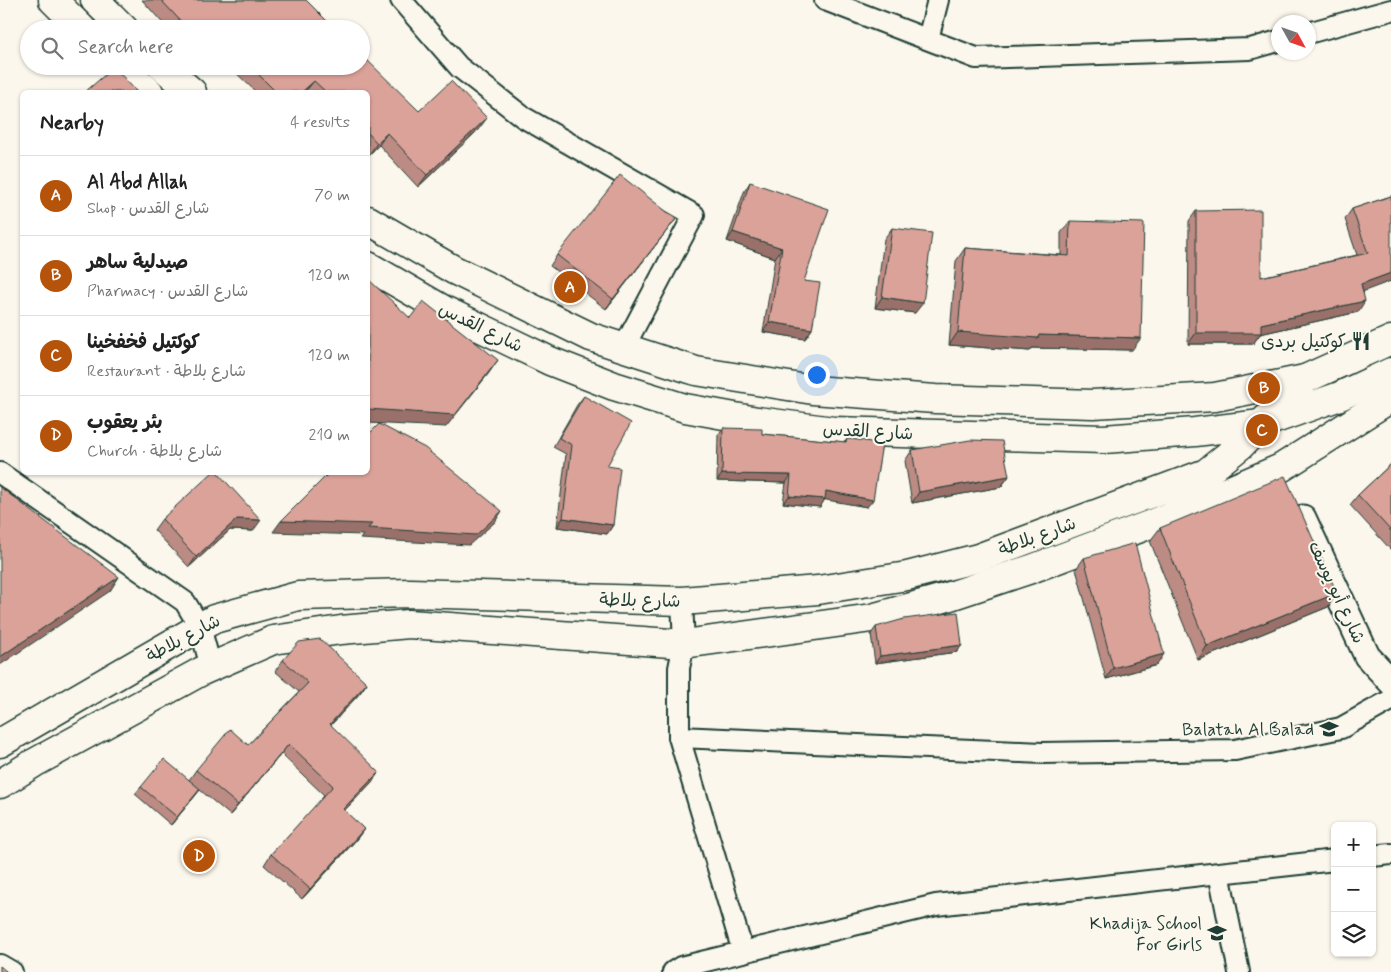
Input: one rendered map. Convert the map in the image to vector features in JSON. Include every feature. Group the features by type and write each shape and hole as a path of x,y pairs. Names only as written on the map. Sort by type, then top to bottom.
{"main road":[{"path":"53,0 73,20"},
{"path":"94,0 115,20"},
{"path":"131,75 147,90"},
{"path":"172,75 190,90"},
{"name":"شارع القدس","path":"370,221 454,270 591,336 696,371 813,390 935,399 1111,403 1215,397 1305,379"},
{"name":"شارع القدس","path":"370,267 444,310 550,361 614,386 685,408 757,421 834,431 1104,438 1194,432 1267,417 1340,396 1391,372"},
{"path":"1305,379 1391,340"},
{"name":"شارع بلاطة","path":"0,743 214,619 298,596 410,593 682,601 818,590 907,576 978,558 1206,473 1241,445 1305,379"},
{"name":"شارع بلاطة","path":"0,784 34,763 211,666 273,640 341,630 409,624 684,644 872,618 944,598 1031,569 1151,524 1287,483 1391,398"}],"street":[{"path":"401,0 459,67 523,117 694,215 624,347"},
{"path":"825,0 976,58 1250,49 1271,43"},
{"path":"928,40 938,0"},
{"path":"1316,31 1391,10"},
{"path":"0,473 166,586 185,602 200,627 211,666"},
{"name":"شارع أبو يوسف","path":"1287,483 1367,656 1391,682"},
{"path":"682,601 684,644 679,668 679,737 743,952"},
{"path":"679,737 1042,753 1235,750 1341,728 1391,700"},
{"path":"1376,856 1391,854"},
{"path":"673,972 682,967 936,905 1331,860"},
{"path":"1219,873 1239,972"},
{"path":"0,965 12,972"}],"building":[{"path":"161,0 306,0 326,20 180,20"},
{"path":"370,63 419,111 451,81 487,118 427,175 387,133 377,143 370,135 370,90 324,90 314,81 304,90 274,90 259,75 370,75"},
{"path":"105,75 121,75 135,90 87,90"},
{"path":"620,175 676,219 613,299 557,255"},
{"path":"750,182 829,209 804,281 820,283 812,329 769,322 782,248 733,232"},
{"path":"1391,196 1391,273 1361,284 1365,301 1261,324 1261,333 1196,333 1196,211 1261,210 1261,277 1368,253 1352,209"},
{"path":"1070,221 1144,223 1141,338 1039,335 1038,338 958,332 965,248 1069,256"},
{"path":"892,228 932,233 923,303 882,297"},
{"path":"370,281 410,318 423,301 498,360 455,415 370,409"},
{"path":"584,396 631,423 607,466 620,468 613,525 563,518 572,445 559,438"},
{"path":"379,424 425,448 502,511 476,535 368,528 372,524 281,521 327,475 370,475 370,433"},
{"path":"723,428 762,429 762,434 846,442 847,439 859,440 882,444 873,500 826,491 825,499 789,496 791,475 722,474"},
{"path":"970,440 1002,441 1009,476 919,492 912,450"},
{"path":"1391,464 1391,531 1358,495"},
{"path":"210,475 220,475 261,520 237,519 196,557 162,519"},
{"path":"1285,476 1337,593 1207,646 1160,528"},
{"path":"0,487 119,577 0,657"},
{"path":"1135,543 1164,654 1113,668 1084,558"},
{"path":"958,612 962,645 880,656 876,627 904,619"},
{"path":"320,639 367,683 330,724 379,772 343,809 364,829 310,889 271,854 333,786 289,744 238,805 196,770 230,729 248,745 308,683 283,660 299,642"},
{"path":"164,759 200,789 177,817 141,787"},
{"path":"0,966 7,972 0,972"}],"place":[{"name":"Al Abd Allah","path":"570,287"},
{"name":"كوكتيل بردى","path":"1361,341"},
{"name":"صيدلية ساهر","path":"1264,388"},
{"name":"كوكتيل فخفخينا","path":"1262,430"},
{"name":"Balatah Al Balad","path":"1329,729"},
{"name":"بئر يعقوب","path":"199,856"},
{"name":"Khadija School For Girls","path":"1217,933"}]}
